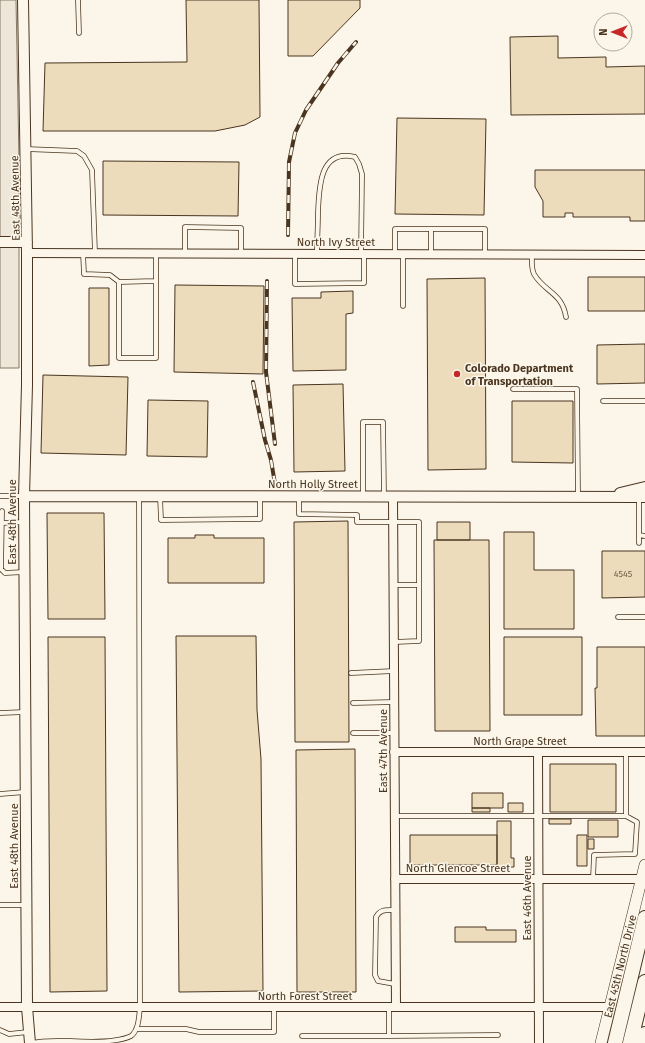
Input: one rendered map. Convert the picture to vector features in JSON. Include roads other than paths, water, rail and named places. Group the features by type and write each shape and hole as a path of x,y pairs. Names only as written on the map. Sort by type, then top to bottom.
{"highway":[{"path":"615,1043 645,918"},
{"path":"630,1043 645,982"},
{"path":"643,1043 645,1034"}],"main road":[{"name":"East 45th North Drive","path":"601,1043 645,865"}],"street":[{"name":"East 48th Avenue","path":"23,0 27,242 27,385 24,496 25,792 27,1007 28,1032 31,1043"},
{"path":"0,242 27,242"},
{"name":"North Ivy Street","path":"27,252 645,255"},
{"name":"North Holly Street","path":"603,497 645,487"},
{"name":"North Holly Street","path":"24,496 642,497"},
{"name":"East 47th Avenue","path":"388,496 393,522 394,642 395,984 392,1007"},
{"name":"North Grape Street","path":"394,752 645,752"},
{"name":"East 46th Avenue","path":"538,752 539,1043"},
{"name":"North Glencoe Street","path":"395,879 641,879"},
{"name":"North Forest Street","path":"0,1007 609,1007"}],"lane":[{"path":"78,0 80,33"},
{"path":"26,149 77,151 84,156 92,170 95,253"},
{"path":"294,253 294,284 364,284 362,174 355,157 347,155 336,157 327,165 320,180 317,253"},
{"path":"185,253 185,227 242,228 241,253"},
{"path":"430,254 431,228"},
{"path":"403,306 399,254 395,229 485,229 485,254"},
{"path":"83,253 84,274 110,275 119,282 155,281"},
{"path":"119,282 119,358 156,358 156,253"},
{"path":"532,254 532,267 534,274 561,302 566,317"},
{"path":"513,390 576,389 578,497"},
{"path":"603,401 645,401"},
{"path":"363,496 363,422 383,422 388,496"},
{"path":"0,496 24,496"},
{"path":"31,1043 70,1041 107,1043 122,1041 132,1036 136,1029 140,1007 139,496"},
{"path":"160,496 161,520 260,519 260,496"},
{"path":"299,496 299,514 357,515 357,522 419,522 419,641 394,642"},
{"path":"639,543 642,497"},
{"path":"2,511 1,569 5,573 24,572"},
{"path":"2,523 24,522"},
{"path":"639,535 645,536"},
{"path":"393,585 419,585"},
{"path":"618,617 645,617"},
{"path":"351,673 394,671"},
{"path":"353,703 394,702"},
{"path":"0,713 25,712"},
{"path":"353,733 394,733"},
{"path":"626,752 626,816"},
{"path":"0,794 25,792"},
{"path":"394,816 626,816 637,822 635,854 594,855 593,879"},
{"path":"0,905 26,905"},
{"path":"395,910 378,912 376,917 375,975 378,981 395,984"},
{"path":"136,1029 186,1029 199,1032 274,1032 274,1007"},
{"path":"389,1036 392,1007"},
{"path":"0,1030 9,1034 28,1032"},
{"path":"302,1036 498,1035"}],"railway":[{"path":"288,235 289,162 295,133 306,110 338,63 356,42"},
{"path":"267,281 266,372 275,444"},
{"path":"253,382 275,484"}],"place":[{"name":"Colorado Department of Transportation","path":"457,374"}]}
